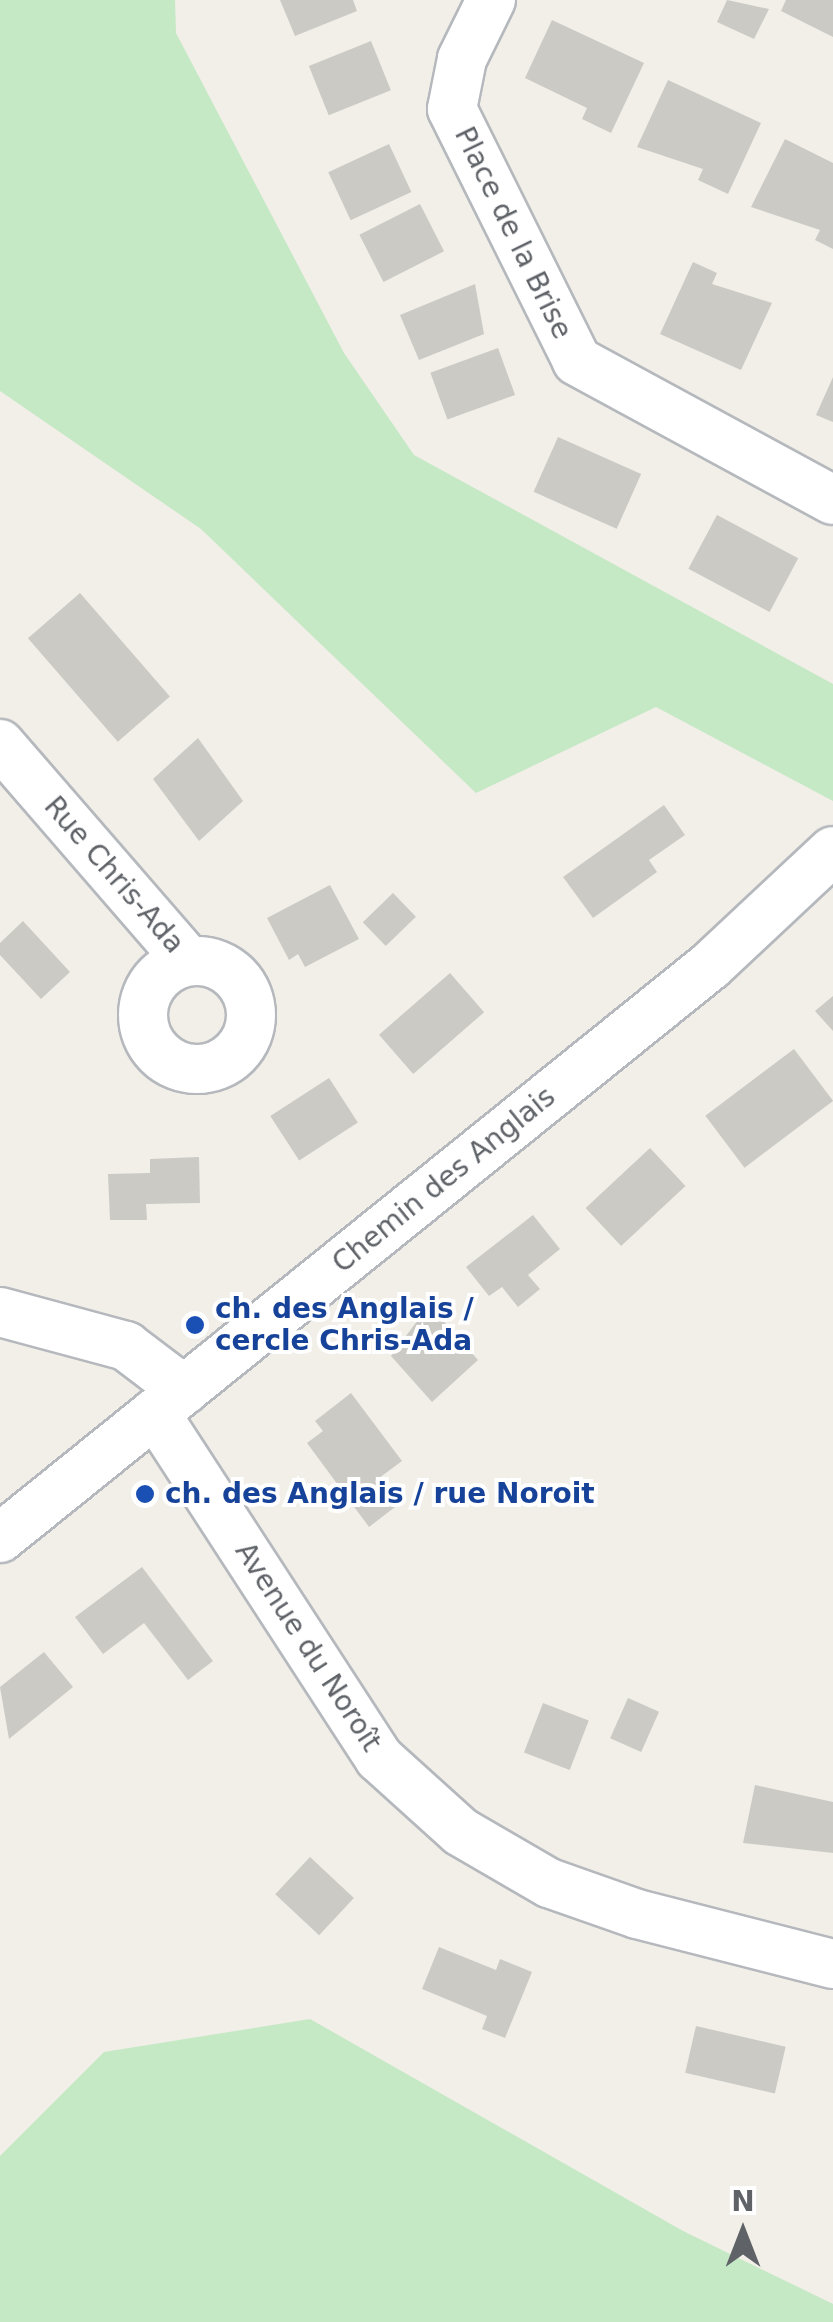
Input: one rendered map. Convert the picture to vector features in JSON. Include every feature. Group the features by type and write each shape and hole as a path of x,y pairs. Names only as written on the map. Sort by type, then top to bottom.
{"street":[{"name":"Place de la Brise","path":"478,4 452,109 577,361 833,500"},
{"name":"Rue Chris-Ada","path":"0,744 188,961"},
{"name":"Chemin des Anglais","path":"0,1538 710,966 833,850"},
{"path":"0,1312 126,1346 169,1402"},
{"name":"Avenue du Noroît","path":"169,1402 379,1758 461,1832 549,1883 619,1908 833,1964"}],"green space":[{"path":"0,0 175,0 176,33 344,353 414,455 833,684 833,801 656,707 476,793 201,529 0,391"},
{"path":"310,2019 683,2231 833,2304 833,2322 0,2322 0,2156 104,2052"}],"building":[{"path":"280,0 353,0 357,11 295,36"},
{"path":"727,0 769,9 754,39 717,22"},
{"path":"786,0 833,0 833,37 781,11"},
{"path":"552,20 644,63 611,133 582,119 587,108 525,78"},
{"path":"371,41 391,90 329,115 309,66"},
{"path":"668,80 761,123 728,194 698,180 703,169 637,147"},
{"path":"785,139 833,163 833,249 815,240 820,230 751,207"},
{"path":"389,144 411,192 351,220 328,172"},
{"path":"420,204 444,251 383,282 359,235"},
{"path":"693,262 717,273 712,284 772,303 741,370 660,334"},
{"path":"475,284 484,334 419,360 400,315"},
{"path":"498,348 515,395 447,420 430,373"},
{"path":"833,377 833,422 816,415"},
{"path":"558,437 641,474 617,529 534,492"},
{"path":"717,515 798,558 770,612 688,569"},
{"path":"80,593 170,696 118,742 28,638"},
{"path":"198,738 243,801 199,841 153,779"},
{"path":"664,805 685,835 649,860 657,872 593,918 563,877"},
{"path":"330,885 359,939 305,967 298,954 289,960 267,918"},
{"path":"393,893 416,917 386,946 363,922"},
{"path":"23,921 70,972 41,999 0,955 0,943"},
{"path":"450,973 484,1012 413,1074 379,1035"},
{"path":"833,996 833,1031 815,1011"},
{"path":"794,1049 833,1101 744,1168 705,1116"},
{"path":"329,1078 358,1122 299,1161 270,1116"},
{"path":"650,1148 685,1186 621,1246 586,1208"},
{"path":"199,1157 200,1203 146,1204 147,1220 110,1220 108,1174 150,1173 150,1159"},
{"path":"533,1215 560,1249 528,1275 540,1289 518,1307 502,1287 489,1296 466,1267"},
{"path":"429,1305 478,1360 432,1402 391,1356"},
{"path":"351,1393 402,1461 375,1481 395,1507 369,1527 307,1443 323,1431 315,1421"},
{"path":"142,1567 213,1661 188,1680 144,1623 103,1654 75,1617"},
{"path":"44,1652 73,1687 9,1739 0,1687"},
{"path":"628,1698 659,1712 641,1752 610,1738"},
{"path":"543,1703 589,1721 570,1770 524,1752"},
{"path":"755,1785 833,1802 833,1853 743,1843"},
{"path":"310,1857 354,1898 319,1935 275,1894"},
{"path":"439,1947 496,1970 500,1959 532,1972 505,2038 482,2029 487,2016 422,1989"},
{"path":"696,2026 786,2047 775,2093 685,2073"}],"place":[{"name":"ch. des Anglais / cercle Chris-Ada","path":"195,1325"},
{"name":"ch. des Anglais / rue Noroit","path":"145,1494"}]}
